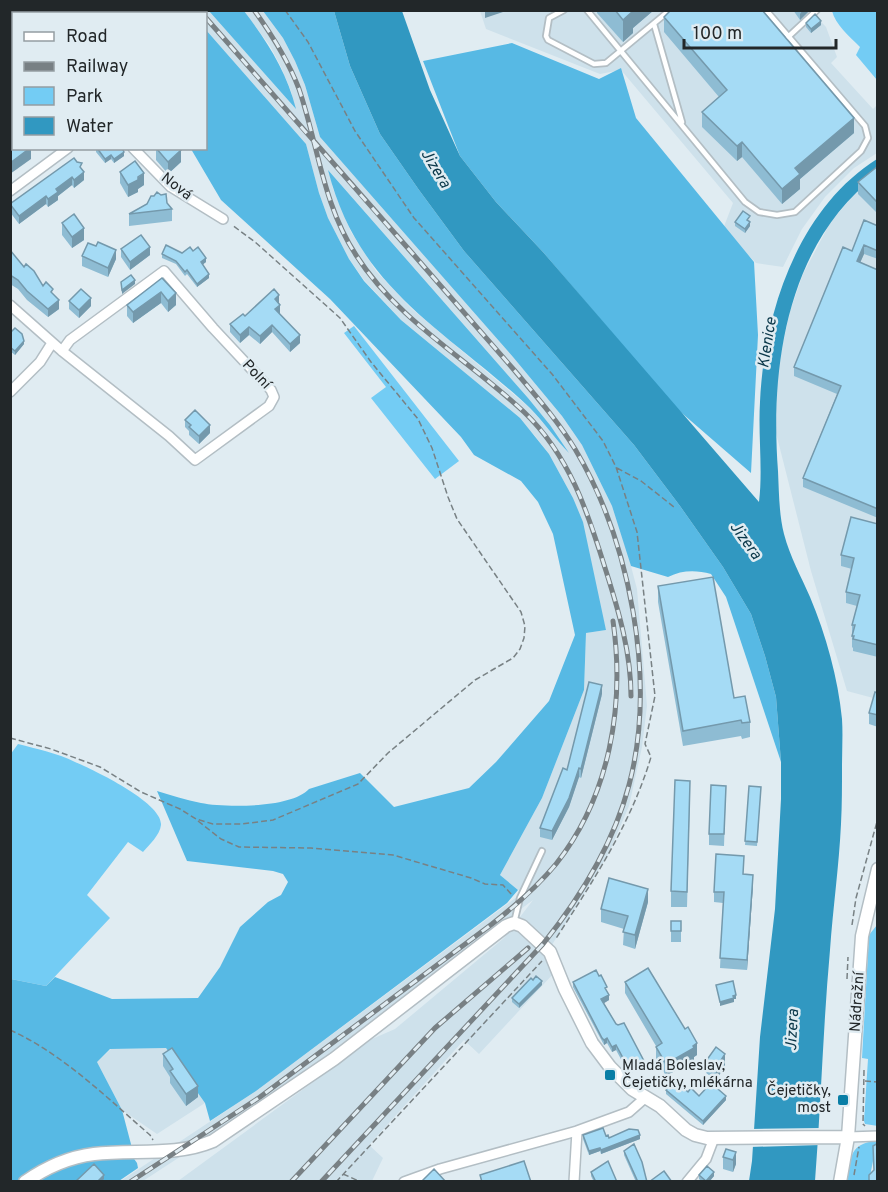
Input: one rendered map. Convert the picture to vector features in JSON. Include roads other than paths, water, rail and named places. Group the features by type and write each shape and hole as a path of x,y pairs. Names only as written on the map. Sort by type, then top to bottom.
{"street":[{"path":"10,191 65,150"},
{"name":"Nová","path":"135,150 171,187 223,219"},
{"name":"Polní","path":"10,305 52,343 62,351 169,436 195,460 269,406 274,396 164,271 70,340 62,351"},
{"path":"10,392 40,362 52,343"},
{"name":"Nádražní","path":"840,1182 848,1137 862,944 873,909 878,869"},
{"path":"25,1182 54,1166 87,1155 201,1146 225,1134 334,1059 506,926 514,923 522,926 550,952 565,989 592,1042 620,1078 632,1089 660,1106 690,1133 700,1137 714,1138 878,1136"},
{"path":"404,1182 440,1169 577,1131 629,1112 646,1097"},
{"path":"574,1182 577,1131"},
{"path":"687,1182 706,1159 714,1138"}],"lane":[{"path":"547,10 549,18 546,36 548,40 594,64 606,63 670,10"},
{"path":"549,18 564,10"},
{"path":"587,10 745,202 759,212 777,215 795,212 861,151 868,138 865,126 766,10"},
{"path":"788,37 817,10"},
{"path":"654,24 683,125"},
{"path":"514,923 520,898 542,851"}],"water":[{"path":"334,11 402,11 430,90 460,156 496,202 543,252 759,502 763,368 778,299 790,266 806,234 826,205 849,180 877,159 877,175 847,203 822,235 804,271 791,309 782,349 777,390 776,431 782,527 789,551 810,597 826,641 838,688 842,725 840,840 828,979 815,1181 749,1181 760,1037 775,909 781,799 781,762 776,697 751,614 723,567 634,445 464,251 380,134 350,66"}],"railway":[{"path":"254,10 295,78 306,110 328,195 345,236 356,255 373,279 413,320 524,412 554,447 576,486 615,602 627,648 631,696"},
{"path":"207,19 515,371 575,449 611,526 624,568 639,657 640,701 637,744 629,785 623,806 605,848 583,889 543,944 321,1182"},
{"path":"130,1182 260,1097 492,924 526,896 556,864 589,809 601,779 609,748 617,685 613,621"},
{"path":"291,1182 435,1028 528,948"}],"place":[{"name":"Mladá Boleslav, Čejetičky, mlékárna","path":"610,1075"},
{"name":"Čejetičky, most","path":"843,1100"}],"water label":[{"name":"Jizera","path":"435,169"},
{"name":"Klenice","path":"768,343"},
{"name":"Jizera","path":"745,541"},
{"name":"Jizera","path":"793,1030"}]}
